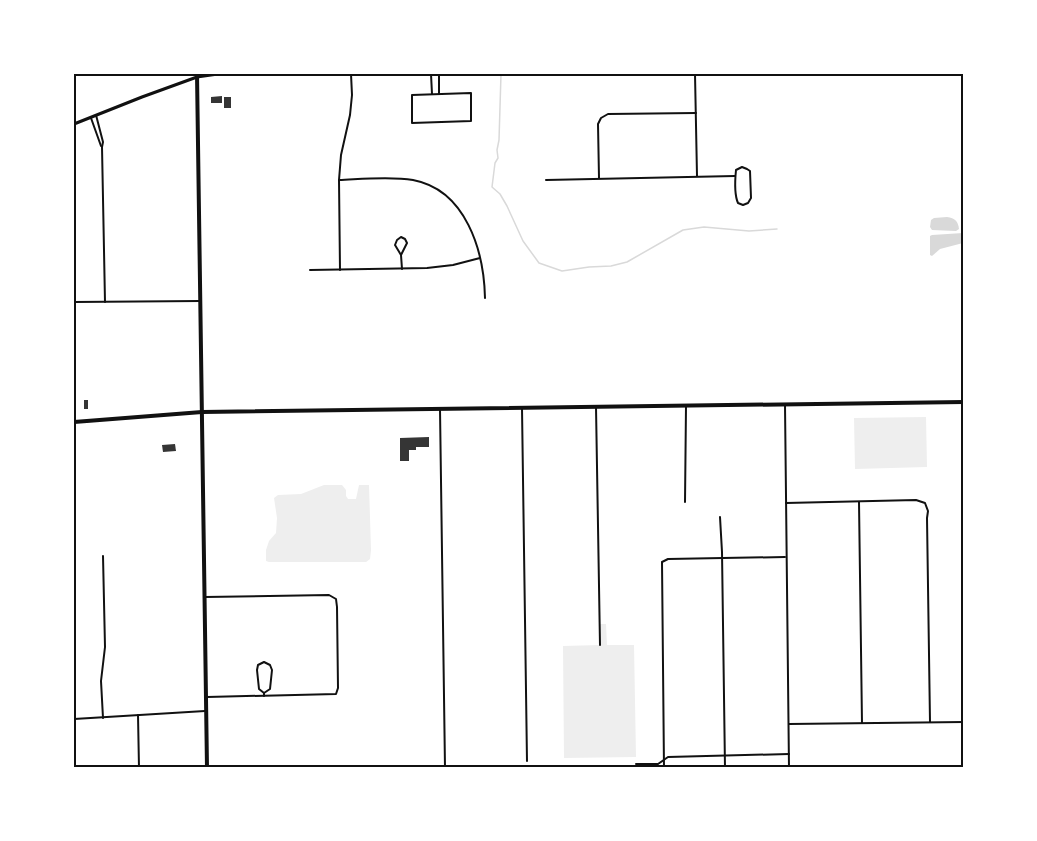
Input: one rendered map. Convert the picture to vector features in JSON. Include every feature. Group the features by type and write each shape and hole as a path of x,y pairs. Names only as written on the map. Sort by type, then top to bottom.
{"main road":[{"path":"197,75 207,768"},
{"path":"74,422 202,412 963,402"}],"street":[{"path":"74,124 197,75 218,74"},
{"path":"340,270 339,180 341,155 350,115 351,74"},
{"path":"431,74 432,94"},
{"path":"439,74 439,94"},
{"path":"695,74 697,177"},
{"path":"471,93 471,121 412,123 412,95 439,94 471,93"},
{"path":"599,178 598,124 603,116 608,114 696,113"},
{"path":"96,116 104,142 102,147 105,302"},
{"path":"91,118 102,147"},
{"path":"742,167 750,171 751,198 746,204 740,204 737,201 735,176 736,170 742,167"},
{"path":"546,180 735,176"},
{"path":"339,180 405,179 422,182 450,199 463,214 474,236 481,257 485,298"},
{"path":"402,255 395,245 401,237 407,243 402,255 402,269"},
{"path":"310,270 443,267 481,257"},
{"path":"74,302 200,301"},
{"path":"785,405 789,768"},
{"path":"685,502 686,406"},
{"path":"596,407 600,645"},
{"path":"522,408 527,761"},
{"path":"440,409 445,768"},
{"path":"786,503 916,501 925,503 927,506 930,722"},
{"path":"859,502 862,723"},
{"path":"720,517 725,768"},
{"path":"103,556 105,647 101,681 103,718"},
{"path":"664,768 661,564 666,559 786,557"},
{"path":"205,597 322,595 331,596 337,602 338,688 336,694 207,697"},
{"path":"264,662 270,665 272,670 270,689 264,694 259,689 257,668 264,662"},
{"path":"74,719 207,711"},
{"path":"138,715 139,768"},
{"path":"789,724 963,722"},
{"path":"636,764 658,764 668,757 789,754"}],"shaded area":[{"path":"947,217 956,220 959,229 956,231 932,230 931,220"},
{"path":"963,233 963,243 940,249 932,256 930,255 930,236"},
{"path":"926,417 927,467 855,469 854,418"},
{"path":"324,485 342,485 348,499 356,499 359,485 369,485 370,559 366,562 266,561 269,541 276,533 277,518 274,498 278,495 301,494"},
{"path":"600,624 606,624 607,645 634,645 636,757 564,758 563,646 600,645"}],"building":[{"path":"222,96 222,103 211,103 211,97"},
{"path":"224,97 231,97 231,108 224,108"},
{"path":"84,400 88,400 88,409 84,409"},
{"path":"429,437 429,447 416,447 416,450 409,450 409,461 400,461 400,438"},
{"path":"175,444 176,451 163,452 162,445"}],"waterway":[{"path":"501,74 498,158 495,163 492,187 500,194 523,241 539,263 562,271 611,266 627,262 683,230 704,227 749,231 777,229"}]}
